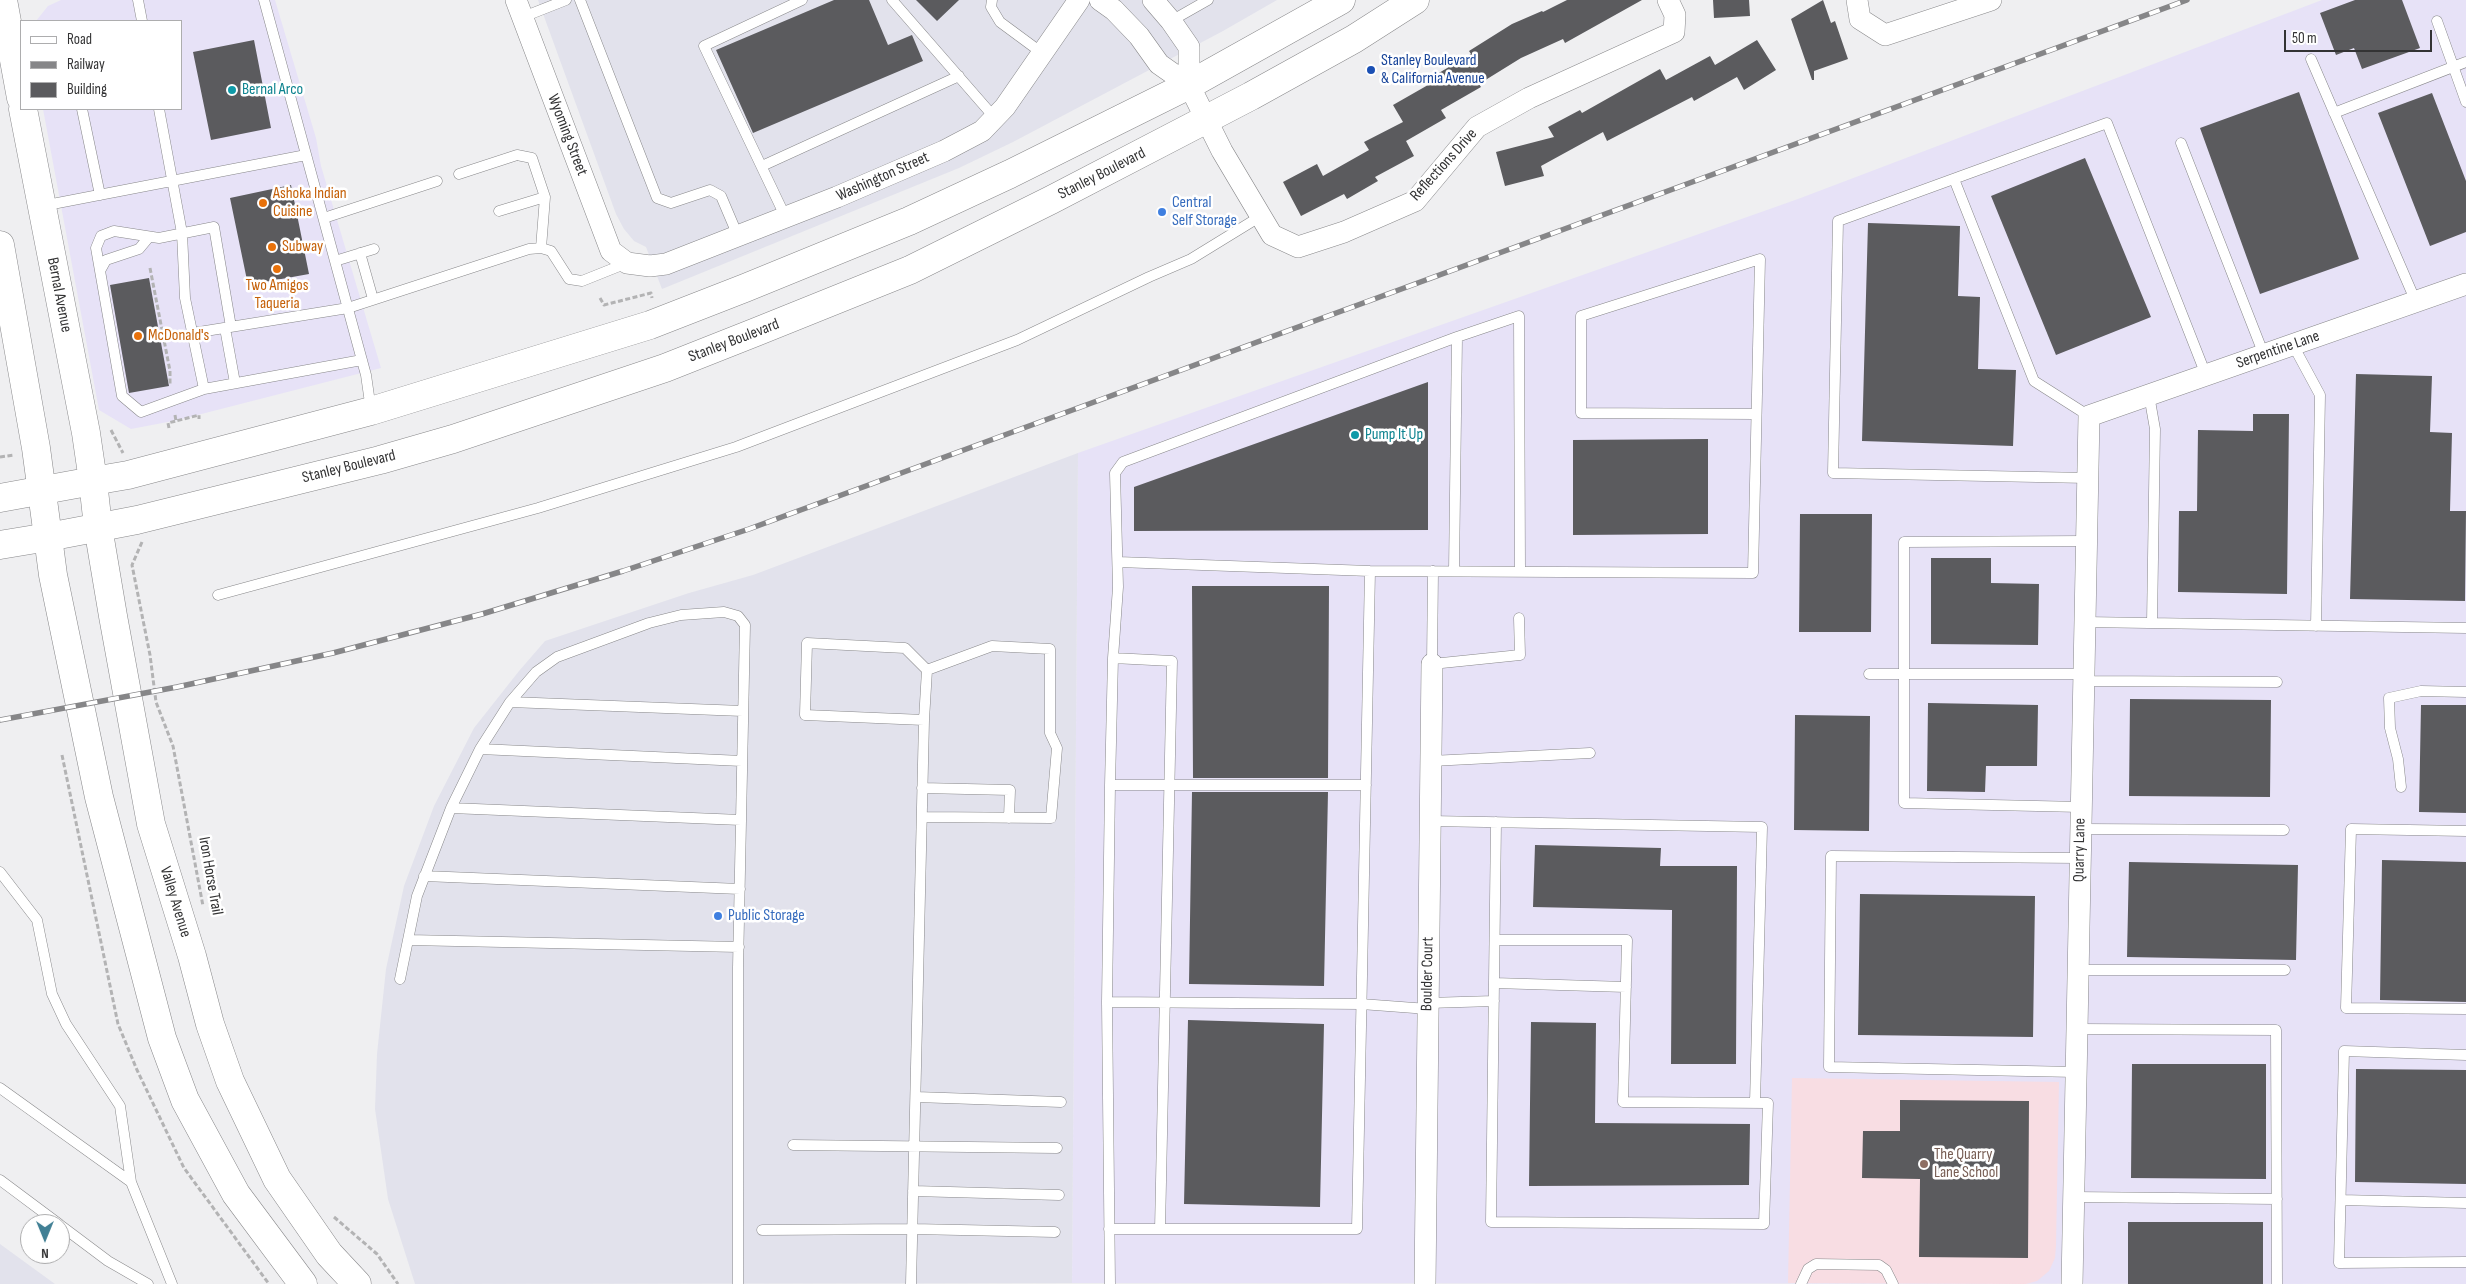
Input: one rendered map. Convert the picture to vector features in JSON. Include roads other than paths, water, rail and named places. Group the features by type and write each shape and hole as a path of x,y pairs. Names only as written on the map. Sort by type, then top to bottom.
{"main road":[{"path":"2,0 20,93"},
{"path":"0,498 128,475 371,410 650,324 745,288 909,221 1189,85 1341,0"},
{"name":"Stanley Boulevard","path":"0,545 137,520 380,460 453,439 665,368 910,270 1206,120 1354,39 1415,0"},
{"name":"Bernal Avenue","path":"23,110 86,433 93,482"},
{"path":"0,245 42,490 53,575 99,797 162,1038 185,1100 236,1194 303,1284"},
{"name":"Valley Avenue","path":"93,482 98,528 151,824 192,956 210,1024 230,1081 278,1179 329,1254 357,1284"}],"street":[{"name":"Washington Street","path":"627,264 650,266 666,264 786,218 944,150 982,131 1004,106 1079,0"},
{"path":"1100,0 1114,10 1139,36 1159,64 1189,85"},
{"path":"1153,0 1171,21 1189,48 1189,85"},
{"name":"Reflections Drive","path":"1189,85 1222,151 1272,235 1298,247 1344,232 1415,201 1477,127 1529,98 1674,32 1675,15 1668,0"},
{"path":"1857,0 1860,18 1885,35 1992,0"},
{"name":"Wyoming Street","path":"520,9 611,251 627,264"},
{"name":"Serpentine Lane","path":"2089,416 2466,284"},
{"name":"Quarry Lane","path":"2072,1284 2089,416"},
{"name":"Boulder Court","path":"1425,1284 1432,664"}],"lane":[{"path":"138,0 142,20"},
{"path":"264,0 362,360 371,410"},
{"path":"520,9 566,0"},
{"path":"580,0 657,198 671,203 710,190 721,196 738,236"},
{"path":"786,218 704,46 802,0"},
{"path":"892,0 994,117"},
{"path":"992,0 991,7 1000,22 1042,53"},
{"path":"1171,21 1203,1"},
{"path":"2437,21 2466,102"},
{"path":"2311,59 2416,302"},
{"path":"2334,113 2466,62"},
{"path":"762,166 959,76"},
{"path":"82,110 100,194"},
{"path":"159,110 182,233 185,298 204,389"},
{"path":"2088,478 1833,473 1838,221 2107,123 2206,375"},
{"path":"2181,143 2264,355"},
{"path":"42,206 306,155"},
{"path":"459,174 516,155 532,158 545,197 541,248"},
{"path":"1954,179 2034,381 2089,416"},
{"path":"324,218 437,181"},
{"path":"499,211 545,197"},
{"path":"218,595 538,508 736,447 1017,340 1191,259 1261,216"},
{"path":"235,383 214,227 160,238 114,231 101,236 96,248 122,396 141,412 204,389 362,360"},
{"path":"100,269 106,260 139,249 149,237"},
{"path":"193,333 348,308 528,249 541,248 551,251 570,279 582,281 627,264"},
{"path":"335,261 374,249"},
{"path":"360,253 374,299"},
{"path":"1118,562 1370,571 1753,573 1755,414 1760,259 1581,316 1581,413 1755,414"},
{"path":"1110,1284 1106,1002 1113,658 1118,562 1115,473 1123,462 1457,337 1519,316 1520,572"},
{"path":"1454,571 1457,337"},
{"path":"2293,345 2320,396 2316,626"},
{"path":"2149,396 2155,429 2152,623"},
{"path":"2081,807 1904,803 1904,542 2086,541"},
{"path":"1109,1229 1357,1229 1370,571"},
{"path":"1433,571 1432,664 1520,655 1519,618"},
{"path":"400,979 417,896 451,808 480,749 510,702 536,672 557,657 648,623 681,615 724,612 738,616 745,625 739,947 738,1284"},
{"path":"2085,622 2466,628"},
{"path":"911,1284 922,788 927,670 905,648 807,643 805,715 924,720"},
{"path":"922,817 1051,818 1058,748 1050,733 1050,649 992,646 927,670"},
{"path":"1113,658 1172,661 1160,1229"},
{"path":"1869,674 2277,682"},
{"path":"2401,787 2398,759 2390,728 2389,698 2421,691 2466,692"},
{"path":"510,702 743,711"},
{"path":"480,749 742,760"},
{"path":"1431,760 1590,753"},
{"path":"1110,784 1169,786 1366,785"},
{"path":"922,788 1010,790 1010,818"},
{"path":"451,808 741,820"},
{"path":"1430,821 1762,826 1755,1103"},
{"path":"1495,940 1627,940 1623,1102 1768,1103 1764,1224 1492,1222 1496,822"},
{"path":"2081,828 2284,830"},
{"path":"2466,830 2351,829 2346,1008 2466,1009"},
{"path":"2076,1072 1830,1067 1831,856 2080,858"},
{"path":"0,872 37,920 52,994 66,1024 120,1106 130,1182 172,1284"},
{"path":"424,876 740,889"},
{"path":"408,940 739,947"},
{"path":"2078,970 2285,970"},
{"path":"1494,983 1626,987"},
{"path":"1106,1002 1428,1006 1494,1001"},
{"path":"2077,1029 2276,1030 2277,1284"},
{"path":"2466,1055 2344,1051 2339,1263 2466,1262"},
{"path":"0,1088 130,1182"},
{"path":"916,1097 1061,1102"},
{"path":"793,1145 1058,1148"},
{"path":"0,1180 46,1214"},
{"path":"914,1191 1059,1195"},
{"path":"2074,1197 2277,1198"},
{"path":"2341,1200 2466,1203"},
{"path":"762,1230 913,1229 1055,1232"},
{"path":"70,1232 108,1261 148,1284"},
{"path":"1801,1284 1808,1269 1816,1264 1879,1264 1886,1270 1893,1284"}],"railway":[{"path":"0,720 177,687 333,653 482,614 623,571 749,529 2187,0"}],"place":[{"name":"Stanley Boulevard & California Avenue","path":"1371,70"},
{"name":"Bernal Arco","path":"232,90"},
{"name":"Ashoka Indian Cuisine","path":"263,203"},
{"name":"Central Self Storage","path":"1162,212"},
{"name":"Subway","path":"272,247"},
{"name":"Two Amigos Taqueria","path":"277,269"},
{"name":"McDonald's","path":"138,336"},
{"name":"Pump It Up","path":"1355,435"},
{"name":"Public Storage","path":"718,916"},
{"name":"The Quarry Lane School","path":"1924,1164"}]}
